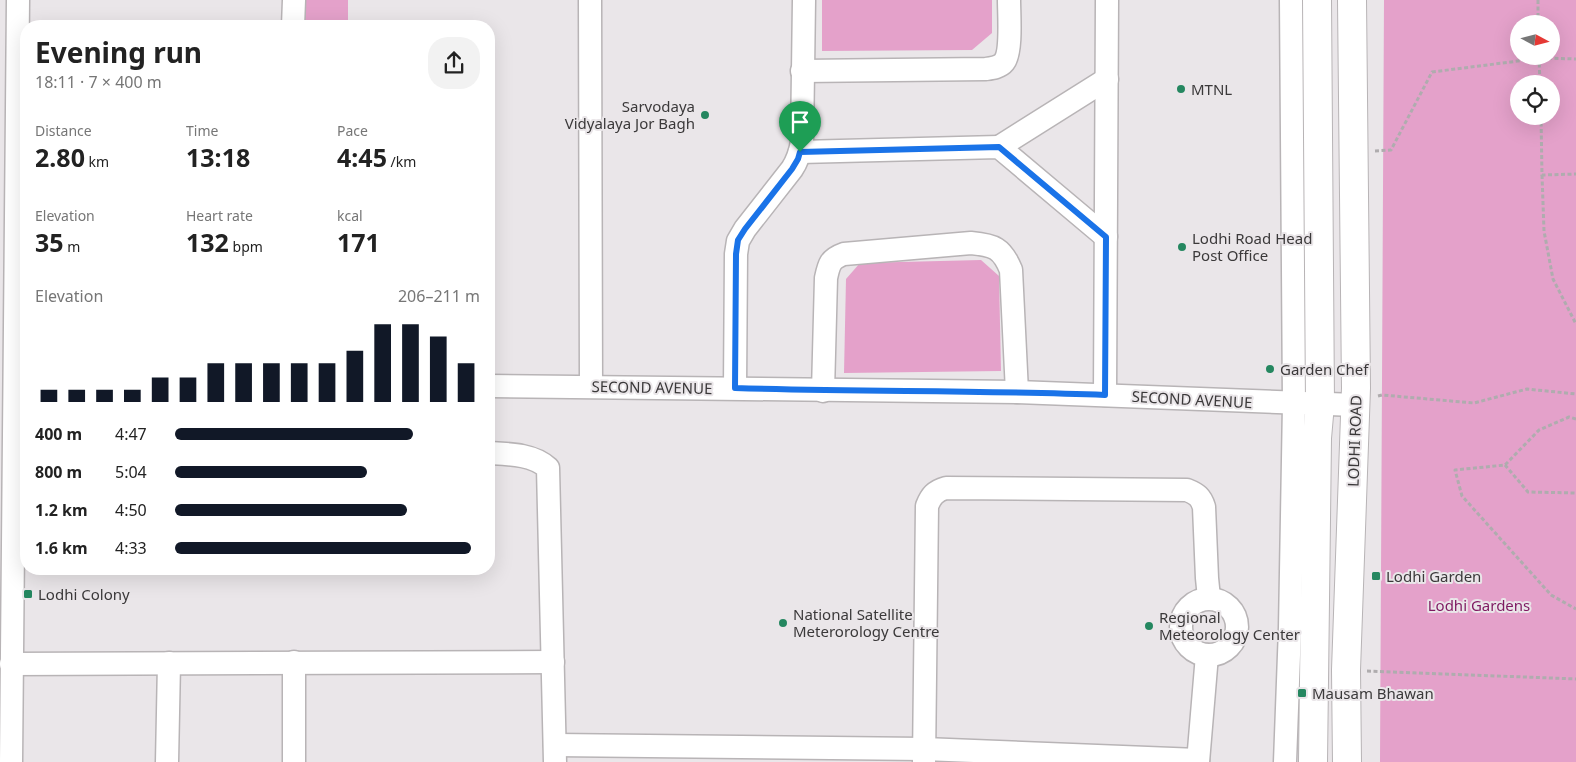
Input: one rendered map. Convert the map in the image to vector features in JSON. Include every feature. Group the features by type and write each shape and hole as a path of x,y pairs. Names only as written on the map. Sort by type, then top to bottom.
{"main road":[{"path":"1313,762 1317,438 1307,404 1317,0"},
{"name":"LODHI ROAD","path":"1347,762 1346,670 1354,405 1352,0"}],"street":[{"path":"11,762 18,0"},
{"path":"293,20 294,0"},
{"path":"590,0 591,386"},
{"path":"735,388 736,254 738,240 792,169 800,152 802,142 804,0"},
{"path":"802,71 986,69 1000,66 1006,60 1008,50 1009,0"},
{"path":"1105,395 1107,0"},
{"path":"1285,762 1290,628 1307,404 1291,0"},
{"path":"800,152 999,147 1107,79"},
{"path":"999,147 1106,237"},
{"path":"823,391 826,278 829,266 834,258 844,254 971,243 987,244 999,250 1005,256 1011,270 1017,392"},
{"name":"SECOND AVENUE","path":"495,386 1017,392 1354,405"},
{"path":"495,453 512,454 542,462 548,468 555,753 924,755 1198,761 1207,655"},
{"path":"924,755 927,506 930,498 936,491 946,488 1187,490 1196,493 1204,507 1207,578 1210,598"},
{"path":"1210,598 1226,604 1232,610 1236,618 1237,627 1231,644 1225,650 1217,654 1207,655 1189,648 1180,630 1184,612 1191,604 1200,599 1210,598"},
{"path":"294,662 294,762"},
{"path":"11,664 553,662"},
{"path":"167,762 169,663"}],"path":[{"path":"1538,0 1538,15"},
{"path":"1560,58 1576,59"},
{"path":"1372,151 1392,150 1432,72 1510,61"},
{"path":"1541,125 1544,231 1553,280 1576,324"},
{"path":"1542,175 1576,174"},
{"path":"1354,405 1382,395 1474,403 1527,389 1576,394"},
{"path":"1576,419 1569,417 1539,430 1505,465 1455,470 1462,496 1551,594 1576,609"},
{"path":"1505,465 1528,492 1576,493"},
{"path":"1346,670 1576,679"}],"green space":[{"path":"301,0 348,0 348,20 301,20"},
{"path":"822,0 992,0 992,33 972,50 822,51"},
{"name":"Lodhi Gardens","path":"1384,0 1576,0 1576,762 1380,762"},
{"path":"981,260 999,276 1001,371 844,373 846,279 860,263"}],"place":[{"name":"MTNL","path":"1181,89"},
{"name":"Sarvodaya Vidyalaya Jor Bagh","path":"705,115"},
{"name":"Lodhi Road Head Post Office","path":"1182,247"},
{"name":"Garden Chef","path":"1270,369"},
{"name":"Lodhi Garden","path":"1376,576"},
{"name":"Lodhi Colony","path":"28,594"},
{"name":"National Satellite Meterorology Centre","path":"783,623"},
{"name":"Regional Meteorology Center","path":"1149,626"},
{"name":"Mausam Bhawan","path":"1302,693"}],"route":[{"path":"999,147 1106,237 1105,395 735,388 736,254 738,240 792,169 800,152 999,147"}]}
